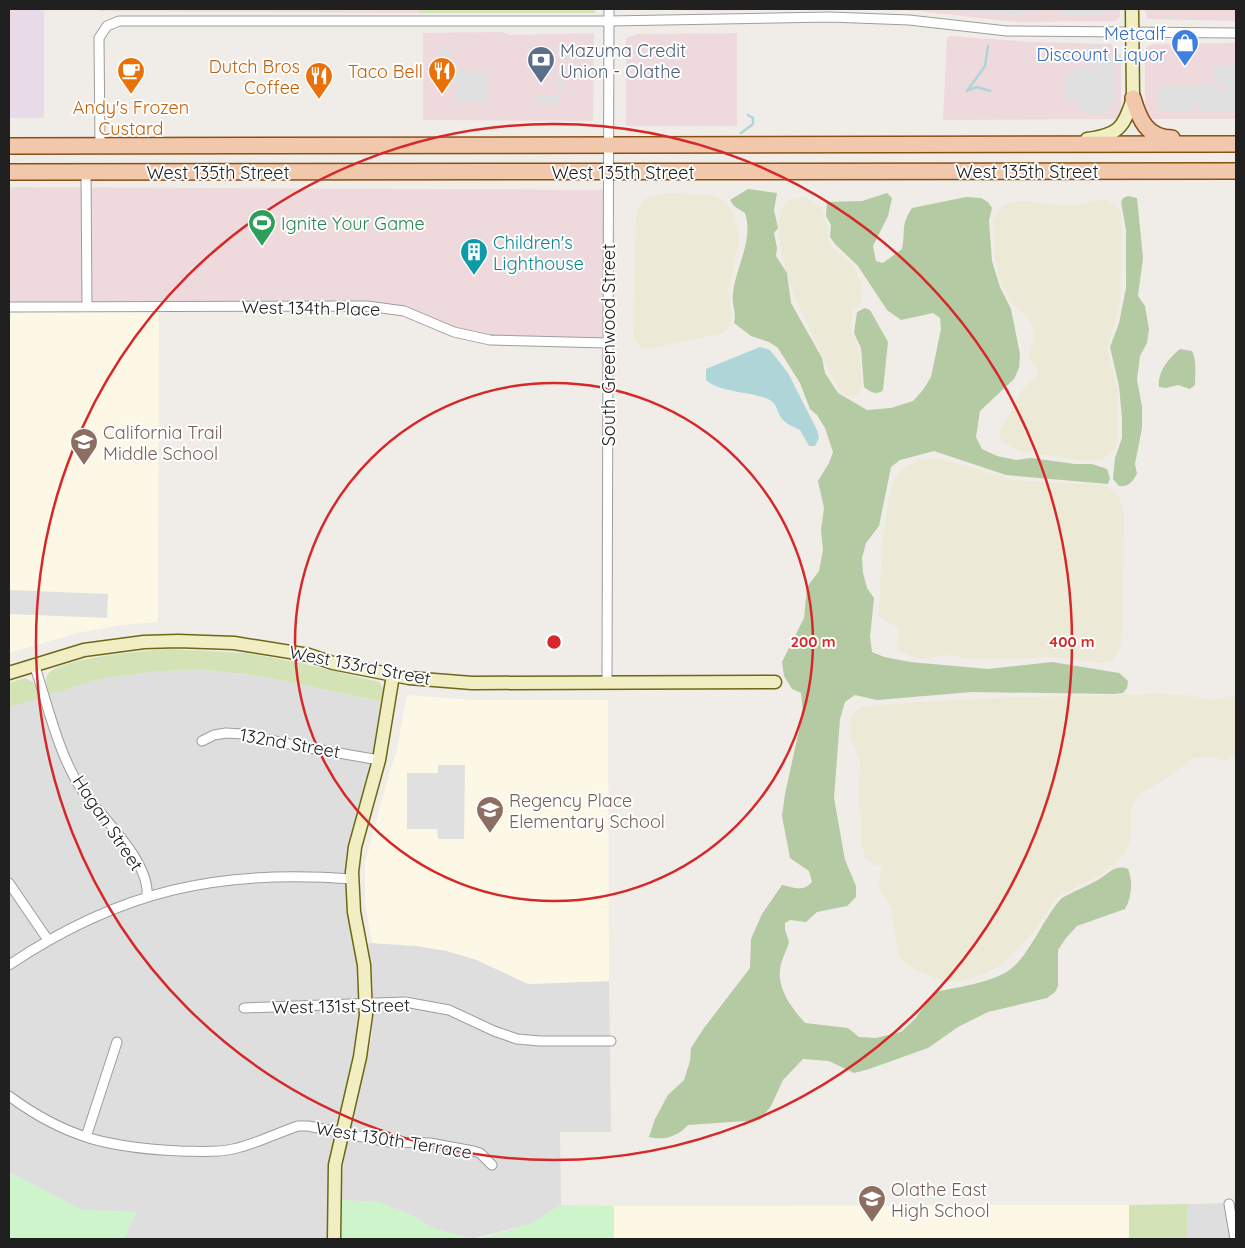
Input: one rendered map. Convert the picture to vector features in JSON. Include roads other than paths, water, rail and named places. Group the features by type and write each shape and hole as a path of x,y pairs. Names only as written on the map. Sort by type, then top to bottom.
{"main road":[{"path":"1133,98 1144,125 1159,136 1236,138"},
{"name":"West 135th Street","path":"9,146 1236,144"},
{"name":"West 135th Street","path":"9,172 1236,171"}],"street":[{"name":"South Greenwood Street","path":"607,681 609,9"},
{"path":"1072,145 1082,140 1104,137 1116,132 1123,125 1133,98 1132,9"},
{"path":"100,145 99,38 106,26 119,21 609,21 858,18 910,20 1007,31 1236,33"},
{"path":"86,172 87,307"},
{"name":"West 134th Place","path":"9,307 367,306 418,315 454,332 475,338 608,343"},
{"name":"West 133rd Street","path":"9,673 76,652 115,645 207,641 234,643 309,655 333,663 393,675 472,683 607,681 775,682"},
{"name":"Hagan Street","path":"34,664 71,770 81,788 136,860 148,885 147,896"},
{"path":"334,1239 334,1172 341,1132 360,1057 366,1004 364,965 354,912 352,879 355,847 379,760 393,675"},
{"name":"132nd Street","path":"202,742 220,734 243,734 379,760"},
{"path":"9,965 48,940 93,917 147,896 192,884 240,878 298,876 352,879"},
{"path":"9,883 48,940"},
{"name":"West 131st Street","path":"244,1008 405,1002 436,1007 465,1016 494,1031 517,1039 540,1042 610,1041"},
{"path":"86,1137 117,1042"},
{"name":"West 130th Terrace","path":"9,1096 51,1122 86,1137 108,1144 138,1149 209,1152 233,1150 298,1126 322,1127 388,1142 430,1143 473,1150 480,1153 492,1165"},
{"path":"1229,1204 1235,1239"}],"water":[{"path":"760,347 770,350 788,373 817,430 819,438 815,446 809,446 800,430 783,419 773,402 760,396 727,390 706,380 706,369"}],"waterway":[{"path":"967,91 985,66 988,46"},
{"path":"969,90 977,87 990,91"},
{"path":"741,133 753,124 753,118 748,115"}],"place":[{"name":"Metcalf Discount Liquor","path":"1185,67"},
{"name":"Mazuma Credit Union - Olathe","path":"541,84"},
{"name":"Andy's Frozen Custard","path":"131,95"},
{"name":"Taco Bell","path":"442,95"},
{"name":"Dutch Bros Coffee","path":"319,100"},
{"name":"Ignite Your Game","path":"262,247"},
{"name":"Children's Lighthouse","path":"474,276"},
{"name":"California Trail Middle School","path":"84,466"},
{"name":"Regency Place Elementary School","path":"490,834"},
{"name":"Olathe East High School","path":"872,1223"}]}
